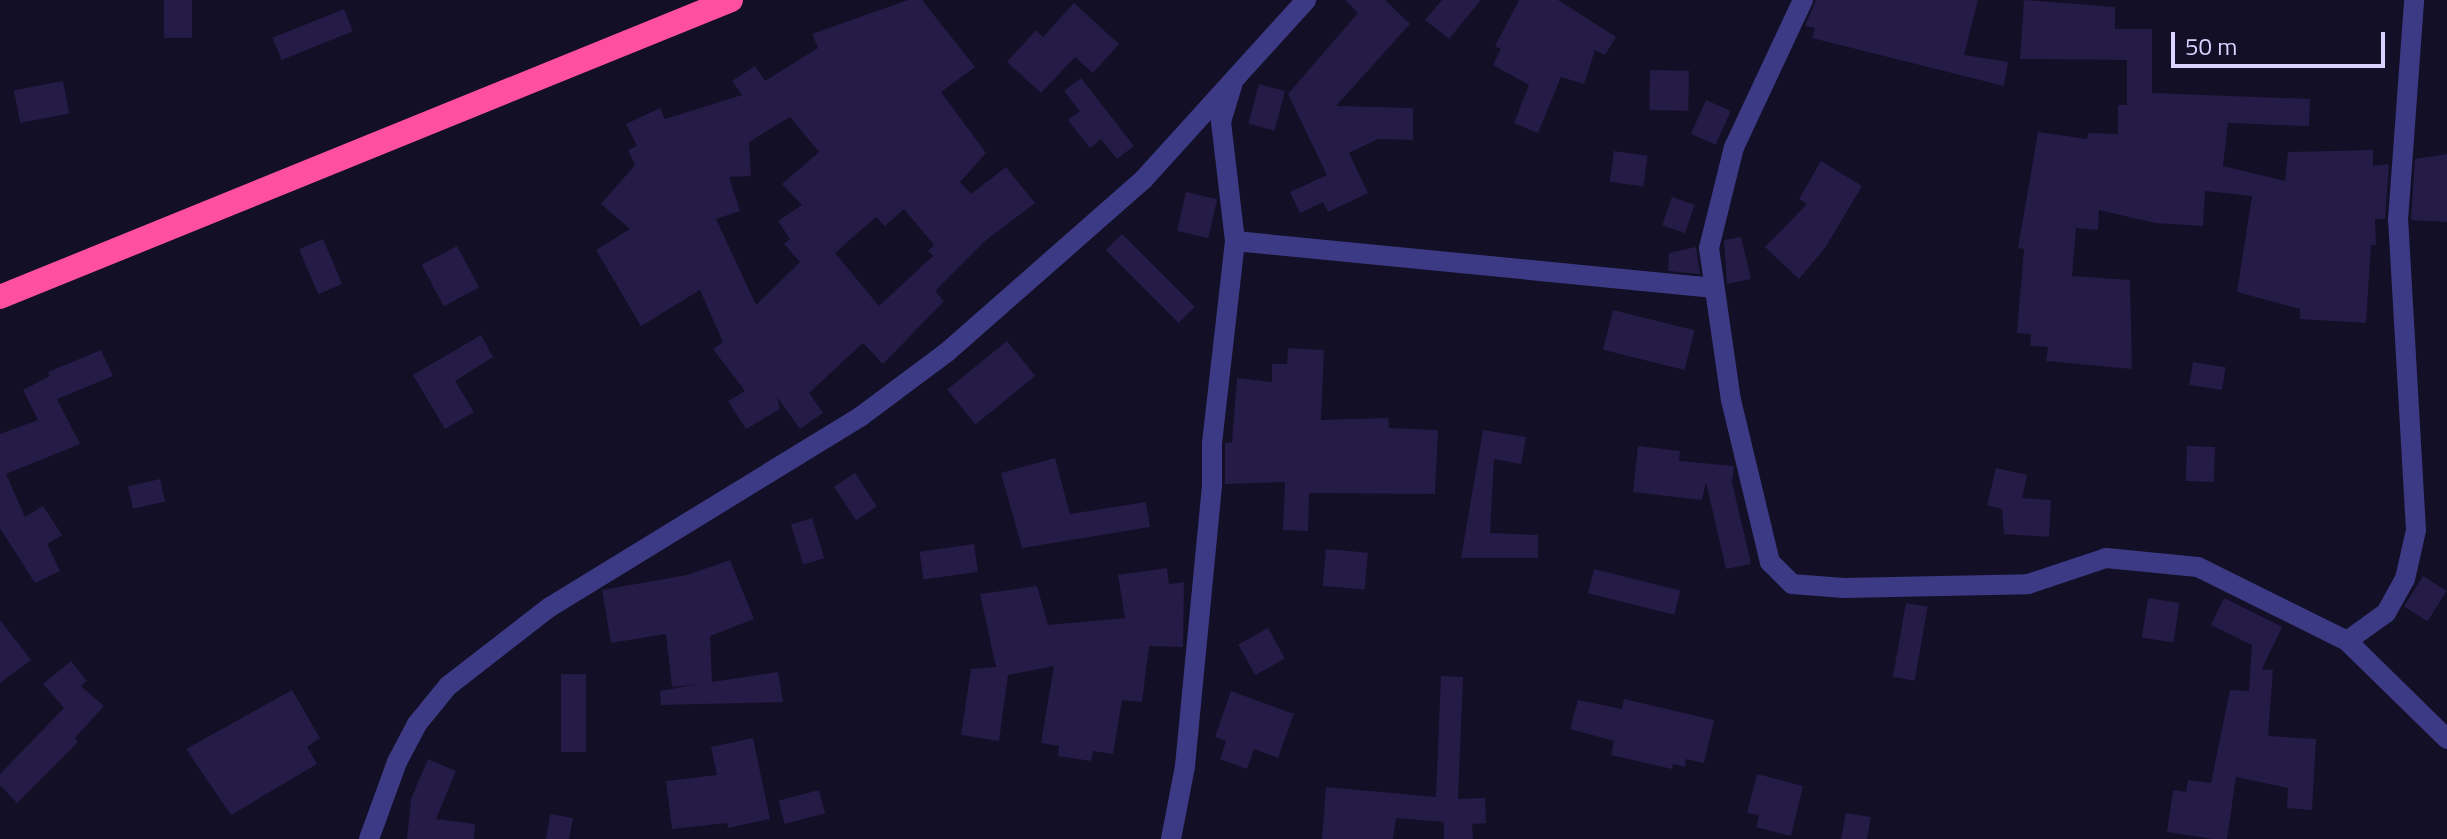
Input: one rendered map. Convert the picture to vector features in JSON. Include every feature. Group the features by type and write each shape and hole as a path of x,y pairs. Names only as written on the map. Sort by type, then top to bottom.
{"highway":[{"path":"0,297 731,0"}],"street":[{"path":"369,839 397,762 417,724 448,686 550,607 860,417 946,353 1143,180 1306,0"},
{"path":"1803,0 1734,147 1709,248 1712,288 1770,562 1792,584 1844,588 2028,584 2106,558 2198,567 2347,641 2447,739"},
{"path":"2347,641 2386,613 2405,579 2416,530 2398,220 2414,0"},
{"path":"1171,839 1185,766 1212,443 1235,241 1221,122 1234,76"},
{"path":"1235,241 1712,288"}],"building":[{"path":"164,0 192,0 192,38 164,38"},
{"path":"908,0 922,0 975,67 941,92 986,153 960,182 971,194 1006,167 1035,203 985,241 935,291 944,301 883,364 863,343 809,393 823,413 800,429 777,397 780,409 746,429 728,401 745,391 713,349 723,342 700,290 641,326 596,250 630,229 601,204 635,165 628,150 637,146 626,124 660,108 665,119 742,95 732,81 755,66 765,81 818,48 812,34","holes":["790,117 819,152 782,184 802,205 778,221 790,239 784,244 800,262 756,305 716,219 740,211 729,177 751,176 749,142","904,209 934,245 928,251 933,256 879,306 835,253 876,217 885,226"]},
{"path":"1345,0 1385,0 1410,24 1336,106 1413,108 1413,140 1378,139 1349,153 1368,193 1328,212 1323,202 1300,213 1290,192 1327,175 1288,94 1358,13"},
{"path":"1442,0 1481,0 1449,39 1425,20"},
{"path":"1519,0 1558,0 1616,37 1605,55 1595,50 1584,84 1561,77 1538,133 1514,123 1529,85 1493,65 1501,49 1495,46"},
{"path":"1816,0 1978,0 1964,55 2008,62 2004,86 1812,38 1815,28 1805,26"},
{"path":"2024,0 2115,7 2115,29 2152,29 2152,93 2310,99 2309,126 2228,123 2223,166 2285,181 2288,152 2373,150 2373,166 2389,164 2385,219 2375,219 2376,245 2371,245 2366,323 2300,319 2300,309 2237,292 2252,196 2205,191 2203,226 2155,223 2099,210 2098,230 2076,228 2072,276 2130,280 2132,369 2046,361 2048,347 2030,346 2031,334 2017,333 2024,249 2018,248 2038,132 2087,139 2088,133 2118,134 2118,105 2127,105 2127,60 2020,59"},
{"path":"1074,3 1119,44 1093,73 1075,57 1041,93 1007,62 1036,30 1043,37"},
{"path":"344,9 353,31 282,60 273,38"},
{"path":"1650,70 1689,71 1688,111 1649,110"},
{"path":"1081,78 1134,146 1117,159 1101,139 1090,148 1068,120 1080,111 1064,91"},
{"path":"63,81 69,113 20,123 14,91"},
{"path":"1259,84 1285,91 1274,131 1248,124"},
{"path":"1706,100 1731,111 1716,145 1691,134"},
{"path":"1614,151 1648,156 1643,186 1610,182"},
{"path":"2447,154 2447,222 2411,220 2415,159"},
{"path":"1821,161 1862,186 1825,248 1799,279 1765,247 1807,204 1799,199"},
{"path":"1186,192 1217,199 1208,238 1177,231"},
{"path":"1672,197 1695,205 1685,233 1662,225"},
{"path":"1122,234 1195,307 1179,323 1106,250"},
{"path":"1741,237 1751,279 1727,284 1724,240"},
{"path":"323,239 342,284 318,294 299,249"},
{"path":"457,246 479,287 444,306 422,265"},
{"path":"1696,247 1700,274 1668,271 1669,253"},
{"path":"1613,310 1695,330 1685,370 1603,350"},
{"path":"481,335 493,357 455,381 474,412 445,429 413,375"},
{"path":"1007,341 1035,376 975,424 947,389"},
{"path":"1288,348 1324,350 1321,420 1388,418 1389,428 1438,430 1435,494 1309,493 1308,531 1283,530 1285,482 1225,484 1225,443 1232,442 1237,378 1272,382 1272,364 1287,364"},
{"path":"101,350 113,376 57,399 80,444 6,474 25,517 43,506 62,535 47,544 60,571 35,583 0,528 0,434 38,420 23,390 50,376 48,372"},
{"path":"2193,362 2226,367 2222,390 2189,385"},
{"path":"1483,430 1526,437 1521,464 1494,459 1490,533 1538,535 1538,558 1461,558"},
{"path":"1638,446 1680,451 1679,461 1734,466 1732,482 1751,564 1726,569 1706,482 1702,500 1633,492"},
{"path":"2187,446 2215,447 2214,482 2186,481"},
{"path":"1055,458 1070,514 1146,502 1150,527 1022,548 1001,473"},
{"path":"1996,468 2027,475 2022,498 2051,500 2049,537 2004,534 2002,509 1987,505"},
{"path":"855,473 877,507 856,520 834,487"},
{"path":"160,479 165,501 133,509 128,486"},
{"path":"812,518 824,558 803,565 791,524"},
{"path":"974,544 978,572 923,579 920,552"},
{"path":"1326,549 1368,553 1365,590 1323,586"},
{"path":"730,560 754,619 710,636 712,682 778,672 783,702 661,705 660,691 699,684 672,687 666,634 611,643 602,590 687,575"},
{"path":"1167,568 1169,584 1184,582 1183,647 1149,646 1142,702 1122,700 1113,754 1093,751 1091,761 1058,756 1059,746 1041,743 1054,666 1008,675 999,741 961,735 971,669 996,667 980,594 1037,586 1048,625 1125,618 1118,575"},
{"path":"1594,569 1680,591 1674,615 1588,593"},
{"path":"2423,576 2447,591 2428,621 2404,607"},
{"path":"2148,598 2180,603 2173,643 2142,638"},
{"path":"2224,598 2282,627 2262,669 2273,670 2268,736 2316,739 2312,810 2287,808 2288,788 2236,777 2227,839 2213,839 2167,832 2173,790 2186,792 2188,780 2211,783 2230,690 2249,691 2252,645 2211,625"},
{"path":"1906,603 1928,607 1915,681 1893,677"},
{"path":"0,620 31,660 0,683"},
{"path":"1268,628 1285,659 1255,675 1238,644"},
{"path":"71,661 87,681 81,686 104,706 75,738 78,742 17,803 0,785 0,774 64,708 43,684"},
{"path":"561,674 586,674 586,752 561,752"},
{"path":"1441,676 1463,677 1458,799 1485,798 1486,823 1472,824 1473,839 1444,839 1444,822 1396,818 1393,839 1322,839 1326,787 1436,797"},
{"path":"292,690 320,738 307,747 317,764 231,815 186,749"},
{"path":"1231,691 1294,714 1278,758 1254,749 1247,769 1220,759 1226,741 1215,737"},
{"path":"1624,699 1714,720 1704,763 1686,759 1685,767 1673,764 1672,769 1611,755 1614,741 1570,729 1578,700 1622,709"},
{"path":"753,738 770,819 728,828 727,823 672,829 666,781 717,775 711,747"},
{"path":"428,759 456,771 436,819 475,824 474,839 407,839 411,799"},
{"path":"1757,774 1803,786 1791,836 1756,827 1759,815 1747,813"},
{"path":"819,790 825,813 785,824 778,801"},
{"path":"1846,813 1871,817 1867,839 1841,839"},
{"path":"550,814 573,818 569,839 546,839"}]}
